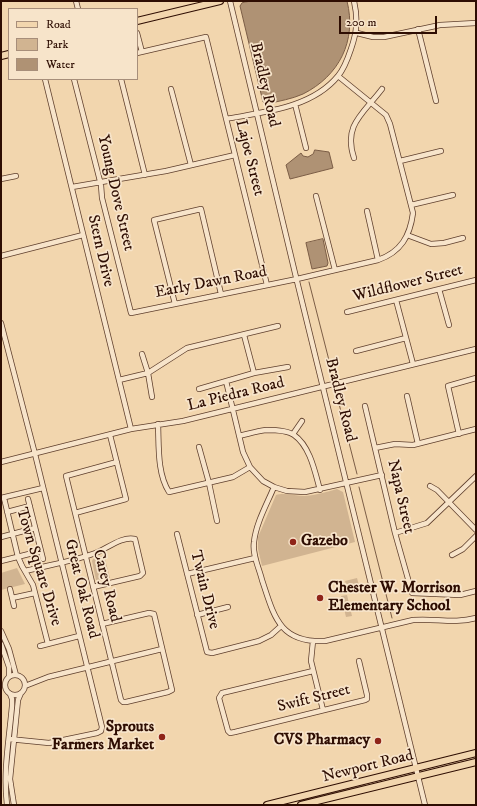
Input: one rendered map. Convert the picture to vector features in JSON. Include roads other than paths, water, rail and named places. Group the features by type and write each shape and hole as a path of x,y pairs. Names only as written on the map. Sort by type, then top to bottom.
{"main road":[{"path":"138,22 220,1"},
{"name":"Newport Road","path":"267,805 476,753"},
{"name":"Newport Road","path":"301,805 476,762"}],"street":[{"name":"Bradley Road","path":"230,1 426,805"},
{"path":"226,120 295,104 309,98 323,89 338,76 349,56 357,33 357,11 354,1"},
{"path":"357,33 373,37 384,37 440,25 476,23"},
{"path":"418,29 436,102"},
{"name":"Lajoe Street","path":"139,53 206,37 267,285"},
{"path":"138,43 139,53"},
{"path":"338,76 386,115 390,124 413,213 411,227 407,235 431,244 444,243 463,238"},
{"name":"Stern Drive","path":"45,80 72,187 82,235 131,429"},
{"name":"Young Dove Street","path":"74,80 131,313"},
{"path":"121,80 145,175"},
{"path":"171,88 191,165"},
{"path":"354,158 350,147 351,132 356,120 371,104 382,89"},
{"path":"295,104 306,148"},
{"path":"400,161 441,151"},
{"path":"72,187 145,175 235,155"},
{"path":"1,179 16,176"},
{"path":"411,205 453,195"},
{"path":"316,196 335,270"},
{"path":"175,304 154,220 200,209 221,294"},
{"path":"367,211 378,260"},
{"path":"1,256 82,235"},
{"name":"Early Dawn Road","path":"131,313 297,279 378,260 388,256 404,241 407,235"},
{"name":"Wildflower Street","path":"347,312 476,280"},
{"path":"439,289 449,325"},
{"path":"396,300 413,364"},
{"name":"Great Oak Road","path":"1,323 35,454 102,730 97,733 49,743 11,739"},
{"path":"119,380 148,373 187,348 278,326"},
{"path":"244,335 254,373"},
{"path":"356,351 406,338"},
{"name":"La Piedra Road","path":"1,462 131,429 183,421 476,349"},
{"path":"142,354 148,373 152,396"},
{"path":"198,389 254,373 288,367"},
{"path":"459,434 448,386 476,378"},
{"path":"226,381 239,436 250,467 263,481 274,487 287,491 305,492 320,490 382,475"},
{"path":"407,396 418,444"},
{"name":"Napa Street","path":"365,406 395,533 412,593 460,595 476,591"},
{"path":"293,434 302,420"},
{"path":"158,424 161,467 169,492 233,477 250,467"},
{"path":"239,436 266,430 293,434 310,457 320,490"},
{"path":"375,448 396,444 413,445 476,430"},
{"path":"75,513 126,499 110,435"},
{"path":"199,447 209,483 216,521"},
{"name":"Carey Road","path":"117,462 66,476 120,700 123,702 161,694 172,690 162,649"},
{"path":"395,533 427,523 476,476"},
{"path":"430,486 438,490 476,530"},
{"path":"274,487 257,529 254,543 255,558 274,613 281,626 297,638 312,641 325,641 419,619 456,621 476,618"},
{"path":"2,498 43,488"},
{"name":"Town Square Drive","path":"2,498 18,557 33,585 48,644"},
{"path":"28,499 43,559"},
{"path":"7,512 30,506"},
{"path":"1,537 35,528"},
{"name":"Twain Drive","path":"177,534 207,652 212,653 259,642 271,635 281,626"},
{"path":"452,555 462,549 476,536"},
{"path":"25,571 85,556 122,541 132,538 135,539 143,573 140,576 93,587"},
{"path":"1,561 41,551"},
{"path":"187,574 255,558"},
{"path":"10,589 14,606"},
{"path":"12,598 35,593"},
{"path":"197,615 228,607"},
{"path":"7,805 5,790 5,765 18,700 25,686 48,677 162,649 154,614 149,613 102,624"},
{"path":"1,631 9,649 16,675 24,680 48,677"},
{"path":"40,646 79,636"},
{"path":"312,641 311,661 323,710"},
{"path":"1,644 9,667 9,677 3,686 12,699 10,779 13,805"},
{"name":"Swift Street","path":"313,671 222,693 219,698 227,729 230,733 362,701 367,698 367,694 359,661"},
{"path":"9,677 16,675"},
{"path":"24,680 25,686"},
{"path":"1,691 15,695 21,693"},
{"path":"5,790 9,792 13,805"}],"water":[{"path":"251,1 347,1 349,30 347,43 342,56 326,78 299,96 267,104 263,102 240,6 242,3"},
{"path":"315,150 329,152 333,168 290,179 286,165 301,153 303,156 308,157 313,154"},
{"path":"323,239 328,263 327,266 312,269 306,243"}],"waterway":[{"path":"309,282 333,376"},
{"path":"336,392 357,474"},
{"path":"359,487 392,618"}],"place":[{"name":"Gazebo","path":"293,542"},
{"name":"Chester W. Morrison Elementary School","path":"320,598"},
{"name":"Sprouts Farmers Market","path":"162,737"},
{"name":"CVS Pharmacy","path":"378,741"}]}
